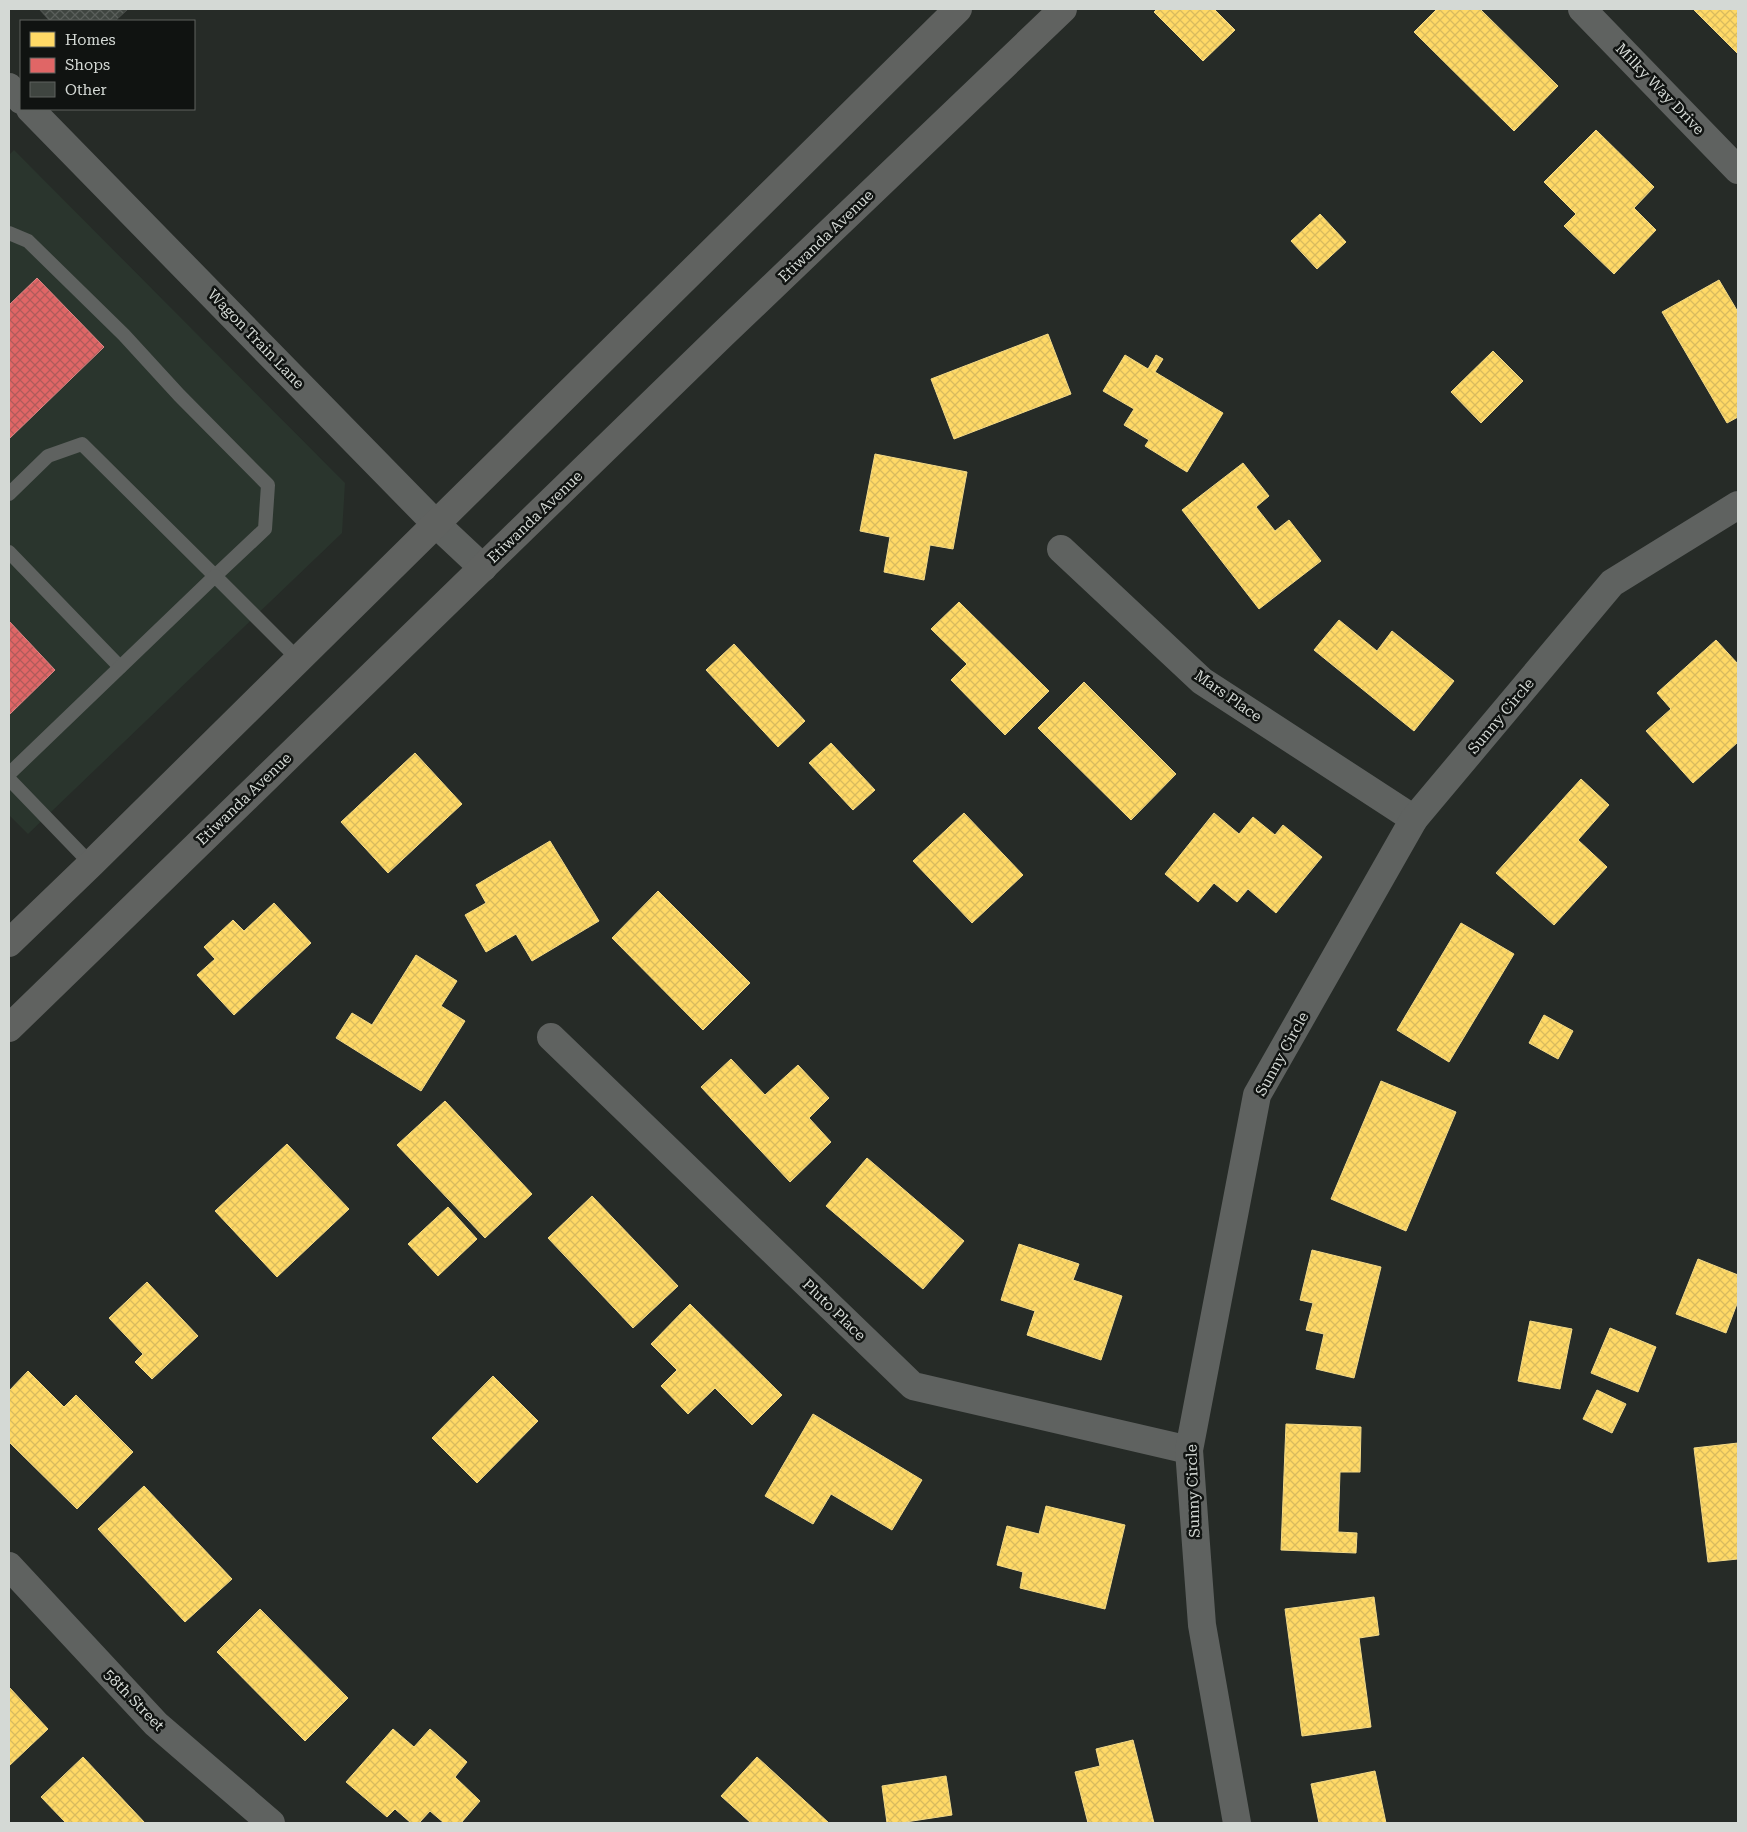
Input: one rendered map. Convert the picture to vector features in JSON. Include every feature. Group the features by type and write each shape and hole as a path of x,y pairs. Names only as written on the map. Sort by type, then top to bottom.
{"main road":[{"path":"9,943 958,9"},
{"name":"Etiwanda Avenue","path":"9,1028 1063,9"}],"street":[{"name":"Milky Way Drive","path":"1582,9 1738,170"},
{"path":"9,87 20,99"},
{"name":"Wagon Train Lane","path":"31,110 435,523 483,568"},
{"name":"Sunny Circle","path":"1237,1823 1202,1625 1188,1450 1257,1095 1414,819 1612,584 1738,505"},
{"name":"Mars Place","path":"1061,549 1202,681 1414,819"},
{"name":"Pluto Place","path":"550,1037 913,1386 1188,1450"},
{"name":"58th Street","path":"9,1566 156,1724 271,1823"}],"lane":[{"path":"9,233 28,240 124,335 179,395 268,486 265,529 9,774"},
{"path":"9,494 48,456 82,444 298,659"},
{"path":"9,552 120,667"},
{"path":"9,779 91,864"}],"shaded area":[{"path":"14,150 345,483 342,533 28,834 9,815 9,155"}],"building: Homes":[{"path":"1157,9 1214,9 1235,30 1203,61 1154,12"},
{"path":"1437,9 1480,9 1558,86 1514,131 1414,32"},
{"path":"1693,9 1738,9 1738,54"},
{"path":"1596,130 1654,187 1634,208 1656,230 1614,274 1564,226 1576,214 1544,182"},
{"path":"1320,214 1346,242 1317,269 1291,241"},
{"path":"1719,280 1738,312 1738,417 1727,423 1662,312"},
{"path":"1048,334 1071,394 954,439 931,379"},
{"path":"1493,351 1523,381 1481,423 1451,392"},
{"path":"1125,355 1148,369 1156,355 1163,359 1155,372 1223,413 1187,472 1145,446 1149,440 1124,425 1134,409 1103,391"},
{"path":"875,454 967,472 953,549 930,545 924,580 884,572 890,537 860,531"},
{"path":"1243,463 1269,496 1256,507 1275,531 1289,520 1321,561 1259,609 1182,510"},
{"path":"959,602 1049,691 1005,735 951,680 967,664 931,629"},
{"path":"1339,620 1377,651 1392,631 1454,681 1414,731 1314,650"},
{"path":"1716,640 1738,664 1738,742 1693,783 1646,731 1671,709 1657,693"},
{"path":"734,644 805,721 778,747 706,670"},
{"path":"1084,682 1176,774 1131,820 1038,728"},
{"path":"831,743 875,790 853,810 809,763"},
{"path":"415,753 462,804 388,873 341,822"},
{"path":"1581,779 1609,805 1578,840 1607,867 1554,925 1496,873"},
{"path":"964,813 1023,875 972,923 913,861"},
{"path":"1214,813 1239,834 1253,817 1275,835 1283,825 1322,857 1276,913 1248,889 1237,902 1214,883 1198,902 1165,874"},
{"path":"550,841 599,921 532,961 516,934 486,952 465,915 486,903 476,885"},
{"path":"658,891 750,983 703,1030 612,938"},
{"path":"274,903 311,943 234,1015 197,975 215,959 204,947 233,920 244,931"},
{"path":"1461,923 1514,954 1449,1062 1397,1030"},
{"path":"416,955 457,981 441,1006 465,1021 421,1091 336,1038 352,1013 372,1025"},
{"path":"1544,1015 1573,1031 1558,1059 1529,1043"},
{"path":"731,1059 765,1095 798,1065 829,1098 809,1118 831,1142 790,1182 701,1087"},
{"path":"1381,1081 1456,1112 1406,1231 1331,1199"},
{"path":"445,1101 532,1194 485,1238 397,1145"},
{"path":"287,1144 349,1209 277,1277 215,1211"},
{"path":"867,1158 964,1241 923,1289 826,1206"},
{"path":"592,1196 678,1286 633,1328 548,1238"},
{"path":"448,1207 477,1239 438,1276 408,1244"},
{"path":"1019,1244 1079,1264 1073,1280 1122,1296 1101,1360 1027,1335 1035,1311 1001,1300"},
{"path":"1312,1250 1381,1267 1354,1378 1316,1369 1324,1334 1306,1330 1313,1303 1300,1300"},
{"path":"1698,1259 1738,1275 1738,1301 1726,1333 1676,1314"},
{"path":"147,1282 198,1336 152,1379 135,1362 143,1354 109,1318"},
{"path":"690,1304 782,1395 752,1425 715,1388 688,1414 661,1386 677,1370 651,1344"},
{"path":"1530,1321 1572,1329 1560,1389 1518,1381"},
{"path":"1610,1328 1656,1347 1638,1392 1591,1373"},
{"path":"28,1371 64,1407 76,1395 133,1452 77,1509 9,1442 9,1391"},
{"path":"493,1376 538,1421 477,1483 432,1438"},
{"path":"1597,1390 1626,1404 1612,1433 1583,1419"},
{"path":"813,1414 922,1480 892,1530 831,1494 813,1524 765,1496"},
{"path":"1286,1424 1361,1427 1360,1472 1340,1472 1338,1532 1357,1533 1356,1553 1281,1550"},
{"path":"1738,1443 1738,1559 1708,1562 1694,1448"},
{"path":"144,1486 232,1579 185,1622 98,1529"},
{"path":"1046,1506 1125,1525 1105,1609 1020,1588 1023,1572 997,1565 1007,1526 1039,1534"},
{"path":"1374,1597 1379,1635 1359,1638 1371,1727 1302,1736 1285,1609"},
{"path":"260,1609 348,1698 305,1741 217,1652"},
{"path":"9,1687 48,1729 9,1766"},
{"path":"393,1729 414,1747 430,1729 467,1762 455,1777 480,1801 461,1823 444,1823 430,1811 419,1823 411,1823 395,1809 387,1817 346,1782"},
{"path":"1133,1740 1154,1823 1088,1823 1075,1772 1100,1766 1096,1749"},
{"path":"83,1757 145,1823 66,1823 41,1797"},
{"path":"757,1757 829,1823 751,1823 721,1796"},
{"path":"1375,1771 1386,1823 1319,1823 1311,1784"},
{"path":"946,1776 952,1815 887,1823 882,1786"}],"building: Shops":[{"path":"37,278 104,347 9,439 9,305"},
{"path":"9,621 55,670 9,715"}],"building: Other":[{"path":"39,9 128,9 116,20 49,20"}]}
